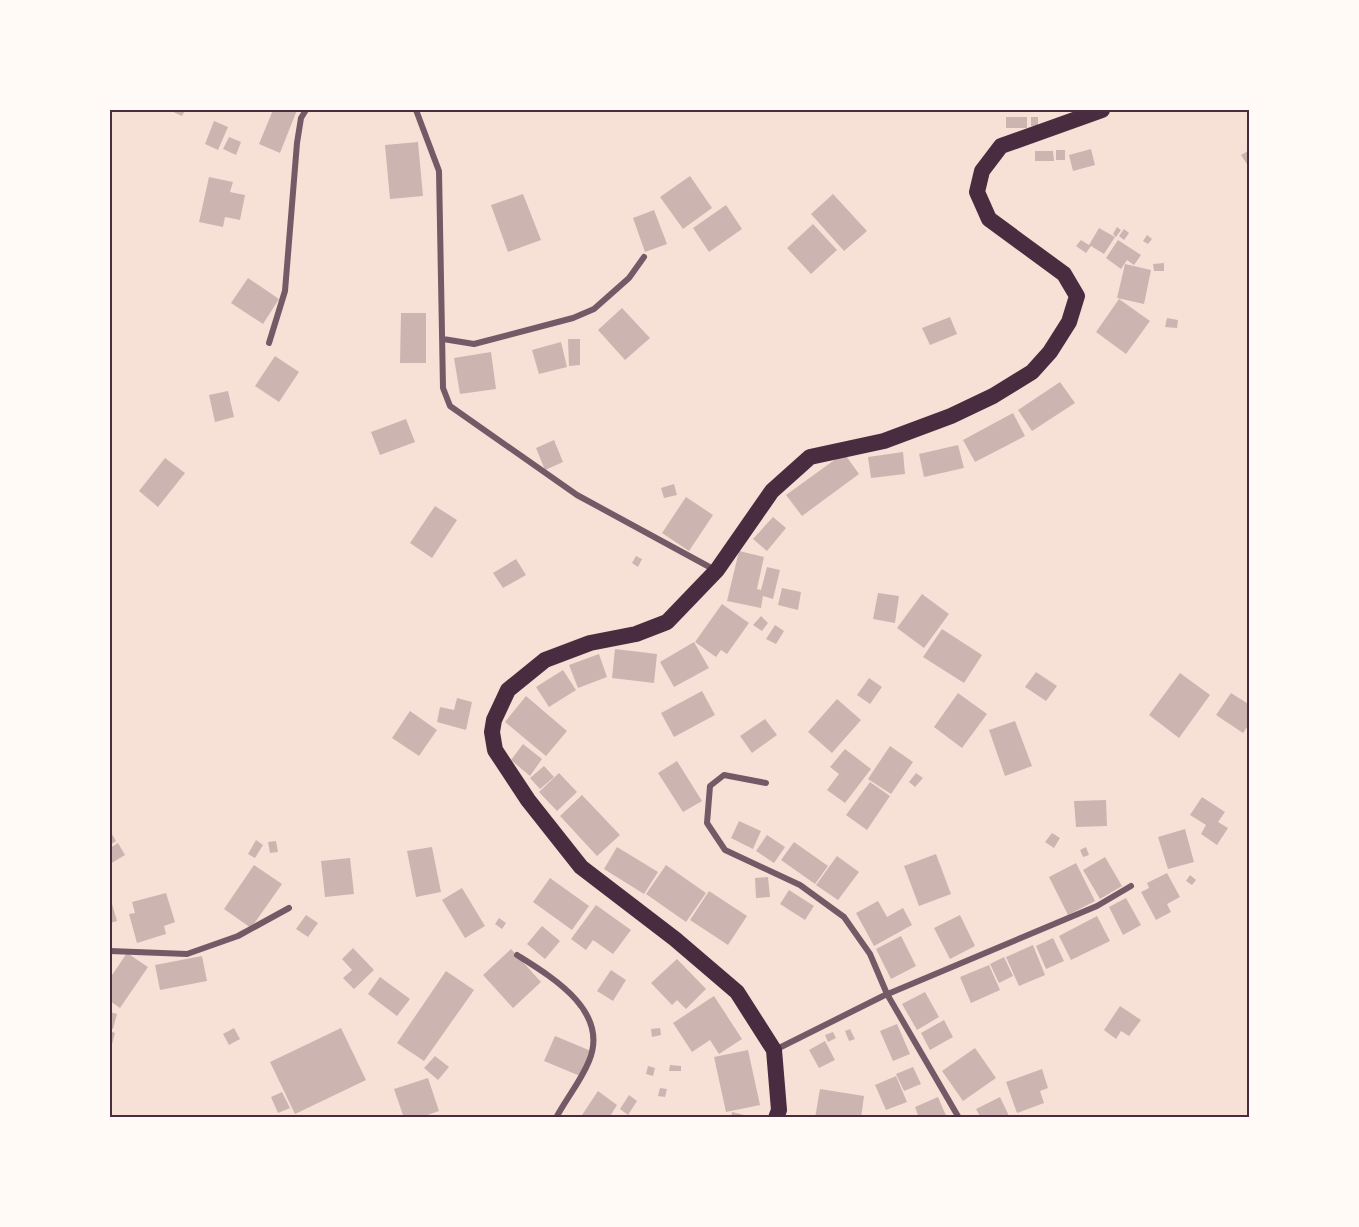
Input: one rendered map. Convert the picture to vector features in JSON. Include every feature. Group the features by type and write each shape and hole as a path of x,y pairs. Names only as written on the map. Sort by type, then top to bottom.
{"highway":[{"path":"776,1118 778,1110 774,1050 737,992 675,939 581,867 528,800 495,750 492,732 494,720 508,690 545,660 590,643 636,634 667,622 717,570 772,491 810,457 884,441 951,416 993,396 1032,372 1050,352 1070,322 1077,296 1064,274 989,219 977,192 982,171 1001,146 1102,110"}],"street":[{"path":"268,342 285,291 297,143 301,118 306,110"},
{"path":"416,110 439,171 443,388 450,406 577,495 717,570"},
{"path":"443,339 474,344 573,318 594,309 629,278 644,257"},
{"path":"766,783 724,775 710,786 707,823 725,850 800,885 844,917 870,954 887,994 959,1118"},
{"path":"774,1050 887,994 1097,906 1131,886"},
{"path":"110,951 187,954 238,936 289,908"},
{"path":"518,955 561,983 579,1001 594,1041 589,1061 556,1118"}],"building":[{"path":"169,110 185,110 182,116"},
{"path":"273,110 297,110 280,153 259,144"},
{"path":"1006,117 1027,117 1027,128 1006,128"},
{"path":"1031,117 1038,117 1038,126 1031,126"},
{"path":"214,121 228,127 218,150 205,144"},
{"path":"229,137 241,142 236,155 223,149"},
{"path":"418,142 423,196 390,199 385,145"},
{"path":"1091,149 1095,165 1073,171 1069,155"},
{"path":"1056,150 1065,150 1065,160 1056,160"},
{"path":"1250,150 1250,169 1241,155"},
{"path":"1035,151 1053,151 1054,161 1035,161"},
{"path":"690,176 712,208 683,229 660,197"},
{"path":"209,177 233,182 230,192 245,195 240,220 225,217 223,227 199,222"},
{"path":"523,194 541,240 508,252 491,205"},
{"path":"833,194 867,231 844,251 811,214"},
{"path":"726,205 742,229 709,252 693,228"},
{"path":"654,210 667,244 645,252 633,218"},
{"path":"813,224 837,250 811,274 787,248"},
{"path":"1117,227 1121,230 1116,237 1113,234"},
{"path":"1099,228 1115,237 1104,254 1091,246 1086,253 1076,246 1081,240 1089,245"},
{"path":"1124,229 1129,233 1124,240 1119,236"},
{"path":"1147,235 1152,239 1148,244 1143,241"},
{"path":"1118,240 1141,255 1134,265 1127,260 1121,269 1106,258"},
{"path":"1164,263 1164,271 1154,271 1153,264"},
{"path":"1125,264 1151,270 1144,304 1117,298"},
{"path":"248,278 279,299 263,324 231,303"},
{"path":"1119,299 1150,321 1126,354 1096,332"},
{"path":"622,308 650,338 625,360 598,330"},
{"path":"401,313 426,313 426,363 400,363"},
{"path":"950,317 957,334 930,345 922,328"},
{"path":"1167,318 1178,320 1177,328 1165,327"},
{"path":"568,339 580,339 580,365 569,366"},
{"path":"561,342 567,367 539,374 532,350"},
{"path":"491,352 496,389 460,394 454,358"},
{"path":"275,356 299,372 279,402 255,386"},
{"path":"1060,382 1075,403 1032,431 1018,410"},
{"path":"228,391 234,417 215,422 209,395"},
{"path":"1013,413 1025,436 975,462 963,440"},
{"path":"406,419 415,442 380,455 371,432"},
{"path":"554,440 563,462 545,470 536,448"},
{"path":"958,445 964,468 924,477 919,454"},
{"path":"903,452 905,474 871,478 868,457"},
{"path":"844,453 859,474 802,516 786,495"},
{"path":"165,458 185,473 158,507 139,491"},
{"path":"674,484 677,495 664,498 661,488"},
{"path":"686,497 713,515 689,551 662,533"},
{"path":"435,506 457,520 432,558 410,543"},
{"path":"773,517 786,528 767,551 753,539"},
{"path":"739,551 764,557 757,589 761,590 767,567 780,570 773,599 763,596 761,608 727,601"},
{"path":"636,556 642,559 638,567 632,563"},
{"path":"516,559 526,575 503,588 493,573"},
{"path":"782,588 801,592 798,610 778,605"},
{"path":"878,593 899,596 895,623 873,619"},
{"path":"922,594 949,614 924,648 897,628"},
{"path":"722,604 749,623 727,654 721,650 716,657 695,642"},
{"path":"761,616 768,623 762,631 753,625"},
{"path":"775,625 784,631 776,644 766,639"},
{"path":"942,629 982,655 964,683 923,657"},
{"path":"694,642 709,668 674,687 660,662"},
{"path":"615,649 657,654 654,683 612,678"},
{"path":"599,654 607,677 578,688 569,665"},
{"path":"563,670 576,690 549,707 536,687"},
{"path":"1036,672 1057,686 1046,701 1025,687"},
{"path":"1180,673 1210,695 1179,738 1149,715"},
{"path":"869,678 882,687 870,704 857,695"},
{"path":"702,691 715,715 674,737 661,713"},
{"path":"958,693 987,714 962,748 934,727"},
{"path":"1231,693 1250,705 1250,723 1243,733 1216,715"},
{"path":"526,696 567,731 546,756 505,722"},
{"path":"457,698 472,702 466,730 437,722 440,707 454,710"},
{"path":"837,699 861,720 832,753 808,732"},
{"path":"410,711 437,730 419,756 392,738"},
{"path":"765,719 777,735 752,753 740,736"},
{"path":"1015,721 1032,766 1005,776 989,730"},
{"path":"523,744 542,759 530,776 511,760"},
{"path":"890,746 913,762 891,794 868,779"},
{"path":"845,749 871,769 845,803 827,790 839,774 830,767"},
{"path":"677,761 702,801 683,812 658,773"},
{"path":"544,766 554,777 540,789 530,778"},
{"path":"559,773 577,792 557,811 539,792"},
{"path":"916,773 923,778 915,787 909,782"},
{"path":"870,782 890,796 867,830 846,815"},
{"path":"582,795 620,835 597,856 560,816"},
{"path":"1202,797 1225,812 1218,822 1228,828 1217,845 1201,834 1206,825 1190,815"},
{"path":"1106,800 1107,826 1076,827 1074,801"},
{"path":"739,821 761,831 753,849 731,838"},
{"path":"1185,829 1194,862 1168,869 1158,837"},
{"path":"110,831 116,841 110,845"},
{"path":"1052,833 1060,838 1054,848 1045,842"},
{"path":"767,835 785,847 774,863 756,851"},
{"path":"256,840 263,845 255,858 248,854"},
{"path":"276,841 278,852 270,853 268,842"},
{"path":"794,842 828,866 815,884 781,860"},
{"path":"118,843 125,855 110,864 110,848"},
{"path":"432,847 441,892 416,897 407,851"},
{"path":"617,847 658,872 644,894 604,869"},
{"path":"1086,847 1089,855 1083,857 1080,850"},
{"path":"936,854 951,894 919,906 904,866"},
{"path":"837,856 859,872 838,900 816,885"},
{"path":"1105,857 1122,886 1100,899 1083,870"},
{"path":"350,858 354,894 325,897 321,861"},
{"path":"1076,863 1095,901 1068,915 1049,877"},
{"path":"254,865 282,884 251,928 224,909"},
{"path":"666,865 706,893 686,922 646,894"},
{"path":"1167,873 1180,897 1167,904 1171,912 1156,920 1141,892 1149,888 1147,883"},
{"path":"1190,875 1196,880 1192,885 1186,881"},
{"path":"768,877 770,897 756,898 755,878"},
{"path":"550,878 589,906 572,930 533,902"},
{"path":"462,888 485,926 465,938 442,900"},
{"path":"789,890 814,906 805,920 780,904"},
{"path":"709,891 747,916 728,945 690,920"},
{"path":"166,893 175,922 164,926 166,934 137,943 129,914 135,913 132,902"},
{"path":"110,897 117,921 110,923"},
{"path":"1126,898 1141,925 1123,935 1109,907"},
{"path":"878,901 887,917 903,908 912,925 874,946 856,913"},
{"path":"596,905 631,930 613,954 593,940 586,950 571,939"},
{"path":"306,915 318,923 308,937 296,929"},
{"path":"960,915 975,946 950,959 934,928"},
{"path":"1097,916 1110,941 1071,960 1059,936"},
{"path":"499,918 506,923 502,929 495,924"},
{"path":"542,926 560,941 545,959 527,944"},
{"path":"901,936 916,966 891,979 876,949"},
{"path":"1053,938 1064,961 1046,969 1036,946"},
{"path":"1033,945 1045,975 1019,986 1006,957"},
{"path":"353,948 374,970 354,989 343,978 352,970 342,959"},
{"path":"511,949 541,982 513,1008 483,975"},
{"path":"127,953 148,967 120,1008 110,1001 110,978"},
{"path":"202,956 207,981 160,990 155,965"},
{"path":"1004,957 1013,976 999,983 990,964"},
{"path":"677,959 706,989 686,1009 677,1000 672,1005 651,983"},
{"path":"989,965 1000,990 971,1003 960,977"},
{"path":"611,970 626,980 613,1001 597,991"},
{"path":"446,971 474,990 424,1061 397,1043"},
{"path":"380,977 410,999 397,1016 368,994"},
{"path":"925,992 939,1017 917,1030 902,1004"},
{"path":"714,996 742,1039 719,1054 710,1040 692,1052 673,1023"},
{"path":"1120,1006 1141,1020 1129,1036 1121,1031 1116,1039 1104,1030"},
{"path":"110,1012 117,1014 113,1029 110,1028"},
{"path":"944,1020 953,1037 930,1050 921,1033"},
{"path":"897,1024 910,1054 893,1061 880,1031"},
{"path":"234,1028 240,1039 229,1045 223,1034"},
{"path":"341,1028 366,1080 295,1114 270,1062"},
{"path":"660,1028 661,1035 652,1037 651,1029"},
{"path":"850,1029 855,1039 849,1041 845,1031"},
{"path":"110,1031 115,1033 110,1052"},
{"path":"833,1032 836,1038 828,1042 825,1035"},
{"path":"555,1036 591,1051 580,1076 544,1061"},
{"path":"825,1041 835,1060 819,1068 809,1050"},
{"path":"975,1048 996,1078 963,1101 942,1071"},
{"path":"748,1050 760,1105 726,1112 714,1057"},
{"path":"435,1056 449,1067 438,1080 424,1068"},
{"path":"670,1065 681,1066 681,1071 669,1071"},
{"path":"648,1066 655,1068 653,1076 646,1074"},
{"path":"913,1067 921,1084 904,1091 896,1074"},
{"path":"1042,1069 1048,1088 1040,1091 1044,1103 1017,1113 1006,1082"},
{"path":"896,1076 907,1102 886,1110 875,1085"},
{"path":"428,1078 439,1111 419,1118 404,1118 394,1089"},
{"path":"660,1088 667,1089 665,1097 658,1096"},
{"path":"820,1089 864,1096 861,1118 815,1118"},
{"path":"598,1091 617,1105 609,1118 580,1118"},
{"path":"282,1092 290,1108 278,1113 271,1097"},
{"path":"629,1095 637,1101 628,1115 620,1109"},
{"path":"938,1097 947,1118 919,1118 915,1107"},
{"path":"1000,1097 1010,1118 981,1118 976,1109"},
{"path":"732,1112 752,1117 752,1118 731,1118"}]}
